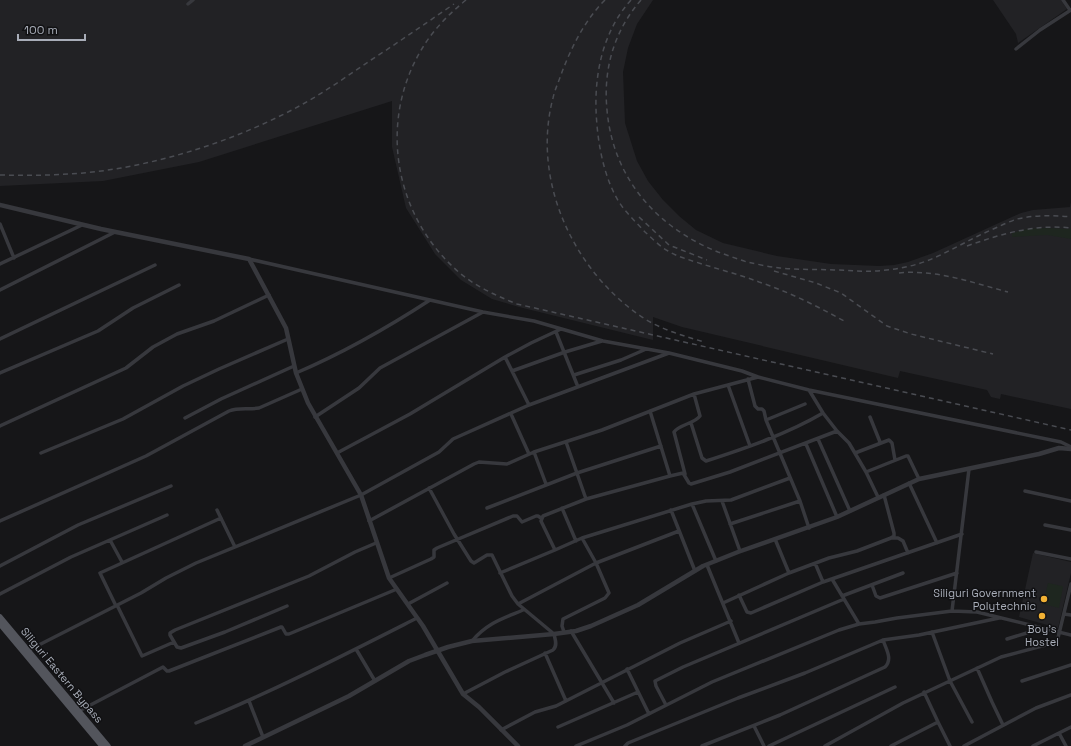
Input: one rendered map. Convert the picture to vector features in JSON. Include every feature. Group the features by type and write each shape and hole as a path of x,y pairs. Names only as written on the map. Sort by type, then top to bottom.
{"main road":[{"name":"Siliguri Eastern Bypass","path":"0,617 108,746"},
{"name":"Siliguri Eastern Bypass","path":"0,624 102,746"}],"street":[{"path":"188,4 194,0"},
{"path":"1016,49 1040,30 1071,10 1063,0"},
{"path":"0,205 116,232 249,259 483,312 534,321 603,341 645,350 670,353 809,390 1054,440 1071,448"},
{"path":"0,224 14,258"},
{"path":"0,264 82,224"},
{"path":"0,290 116,232"},
{"path":"249,259 286,328 296,373 315,417 361,495 389,578 438,650 463,694 479,707 518,746"},
{"path":"0,339 155,265"},
{"path":"0,373 98,331 133,308 179,285"},
{"path":"0,426 126,368 152,347 171,337 184,331 218,320 269,294"},
{"path":"296,373 349,348 402,318 430,300"},
{"path":"315,417 359,388 380,368 483,312"},
{"path":"337,453 410,414 505,357 562,329"},
{"path":"556,332 578,387"},
{"path":"41,453 123,419 183,386 218,369 288,339"},
{"path":"512,371 564,352 603,341"},
{"path":"574,375 645,350"},
{"path":"29,650 117,606 196,563 361,495 439,452 453,439 529,406 670,353"},
{"path":"505,357 529,406"},
{"path":"185,418 221,399 294,366"},
{"path":"369,521 479,462 506,464 532,453 566,442 694,394 758,377"},
{"path":"748,379 755,406 758,409 764,410 766,420 800,501 809,528"},
{"path":"728,385 750,446"},
{"path":"0,521 146,456 229,411 240,408 259,408 302,389"},
{"path":"809,390 823,413 837,431 849,443 866,472 878,497"},
{"path":"694,394 700,416 691,423 677,428 674,432 683,464 684,474 689,483 695,483 730,472 837,431"},
{"path":"766,420 805,404"},
{"path":"650,411 670,476"},
{"path":"691,423 704,460 750,446 773,437 823,413"},
{"path":"511,414 532,453 546,484"},
{"path":"870,418 880,442"},
{"path":"818,439 850,511"},
{"path":"854,453 888,440 891,441 895,460"},
{"path":"566,442 586,499"},
{"path":"806,444 837,517"},
{"path":"487,508 546,484 661,446"},
{"path":"245,746 318,711 409,661 438,650 472,641 554,634 591,626 638,605 707,565 740,551 837,517 919,479 1059,448 1071,448"},
{"path":"866,472 908,456 919,479"},
{"path":"952,611 969,469"},
{"path":"389,578 431,559 434,557 434,550 513,516 517,516 522,522 538,516 541,518 542,516 586,499 681,472 684,474"},
{"path":"500,573 582,538 692,504 742,497 790,478"},
{"path":"909,483 937,543"},
{"path":"0,566 39,544 78,525 171,486"},
{"path":"429,488 457,539 472,562 475,562 490,554 494,557 500,573 518,604 523,610 554,634 556,647 553,650 505,672 463,694"},
{"path":"1025,490 1071,501"},
{"path":"884,494 894,533 894,536 891,538"},
{"path":"722,501 740,551"},
{"path":"730,524 800,501"},
{"path":"692,504 716,561"},
{"path":"562,508 576,540"},
{"path":"218,510 235,547"},
{"path":"671,510 695,571"},
{"path":"0,594 71,557 167,515"},
{"path":"174,642 142,656 100,573 221,518"},
{"path":"541,518 541,521 556,550"},
{"path":"1046,525 1071,530"},
{"path":"518,604 596,564 679,531"},
{"path":"739,595 747,612 751,612 823,582 962,534"},
{"path":"564,632 562,626 563,619 605,598 609,593 582,538"},
{"path":"723,603 789,573 834,556 857,551 891,538 903,540 908,553"},
{"path":"775,539 789,573"},
{"path":"110,540 122,562"},
{"path":"287,606 225,632 181,648 177,647 170,634 175,630 309,576 355,552 376,543"},
{"path":"1036,552 1071,559"},
{"path":"815,563 823,582"},
{"path":"707,565 740,643"},
{"path":"872,585 876,596 880,598 957,573"},
{"path":"666,705 655,681 843,597 903,574"},
{"path":"832,579 859,624"},
{"path":"408,604 447,584"},
{"path":"826,746 924,692 977,668 1001,658 1055,643 1058,640 1060,633 1070,585"},
{"path":"80,711 163,667 169,671 280,627 282,627 286,634 289,634 397,589"},
{"path":"472,641 481,630 490,624 523,610"},
{"path":"576,746 627,725 712,682 839,630 859,624 952,611 977,612 1071,635"},
{"path":"1063,613 1071,615"},
{"path":"196,723 249,701 417,618"},
{"path":"625,746 738,698 805,673 883,640 1000,618"},
{"path":"501,730 539,710 551,708 680,643 730,621"},
{"path":"1007,639 1031,631 1034,626"},
{"path":"571,631 614,703"},
{"path":"932,632 950,681 972,722"},
{"path":"702,746 754,726 885,667 888,664 889,658 883,640"},
{"path":"356,649 375,681"},
{"path":"545,653 566,700"},
{"path":"1022,681 1071,665"},
{"path":"977,668 1003,725"},
{"path":"627,669 649,714"},
{"path":"772,745 895,687"},
{"path":"558,728 638,692"},
{"path":"924,692 950,746"},
{"path":"964,746 1036,708 1071,695"},
{"path":"249,701 263,737"},
{"path":"891,746 938,722"},
{"path":"754,726 764,746"},
{"path":"1033,746 1071,728"},
{"path":"1059,733 1067,746 1071,745"},
{"path":"589,740 591,746"}],"shaded area":[{"path":"0,0 653,0 637,24 628,48 623,72 625,123 637,161 648,181 663,200 696,230 723,243 777,256 831,264 879,266 894,265 908,262 933,253 1021,213 1033,210 1070,207 1071,202 1071,409 1001,394 1000,399 991,397 987,390 900,371 898,378 682,327 653,317 653,340 492,299 461,280 435,254 406,208 392,147 392,101 199,162 103,181 0,186"},
{"path":"993,0 1061,0 1067,9 1018,43 1016,34"},
{"path":"1027,229 1071,229 1071,239 1047,235 1012,237 1012,233"},
{"name":"Siliguri Government Polytechnic","path":"1033,553 1071,562 1071,573 1058,628 1019,617"},
{"path":"1048,583 1063,587 1059,608 1043,604"}],"railway":[{"path":"466,0 442,22 423,47 409,76 400,106 397,137 400,167 407,197 420,225 438,251 467,279 488,291 517,304 1071,430"},
{"path":"605,0 591,16 575,43 566,62 554,95 548,129 548,161 554,192 564,222 579,251 598,277 620,300 652,323 704,342"},
{"path":"631,0 614,24 608,37 600,65 596,94 599,145 609,181 619,202 645,232 662,247 672,253 781,290 844,321"},
{"path":"641,0 624,24 612,51 606,95 611,135 618,157 628,178 642,197 657,214 675,229 696,242 740,260 772,267 875,271 890,270 927,261 982,234 1017,219 1044,216 1071,217"},
{"path":"0,175 60,174 121,168 168,158 214,144 260,126 312,99 454,4"},
{"path":"639,217 669,245 707,260"},
{"path":"967,246 1018,231 1044,227 1071,228"},
{"path":"774,271 816,283 841,293 887,326 911,334 993,354"},
{"path":"899,273 913,272 941,275 1008,292"}],"place":[{"name":"Siliguri Government Polytechnic","path":"1044,599"},
{"name":"Boy's Hostel","path":"1042,616"}]}
